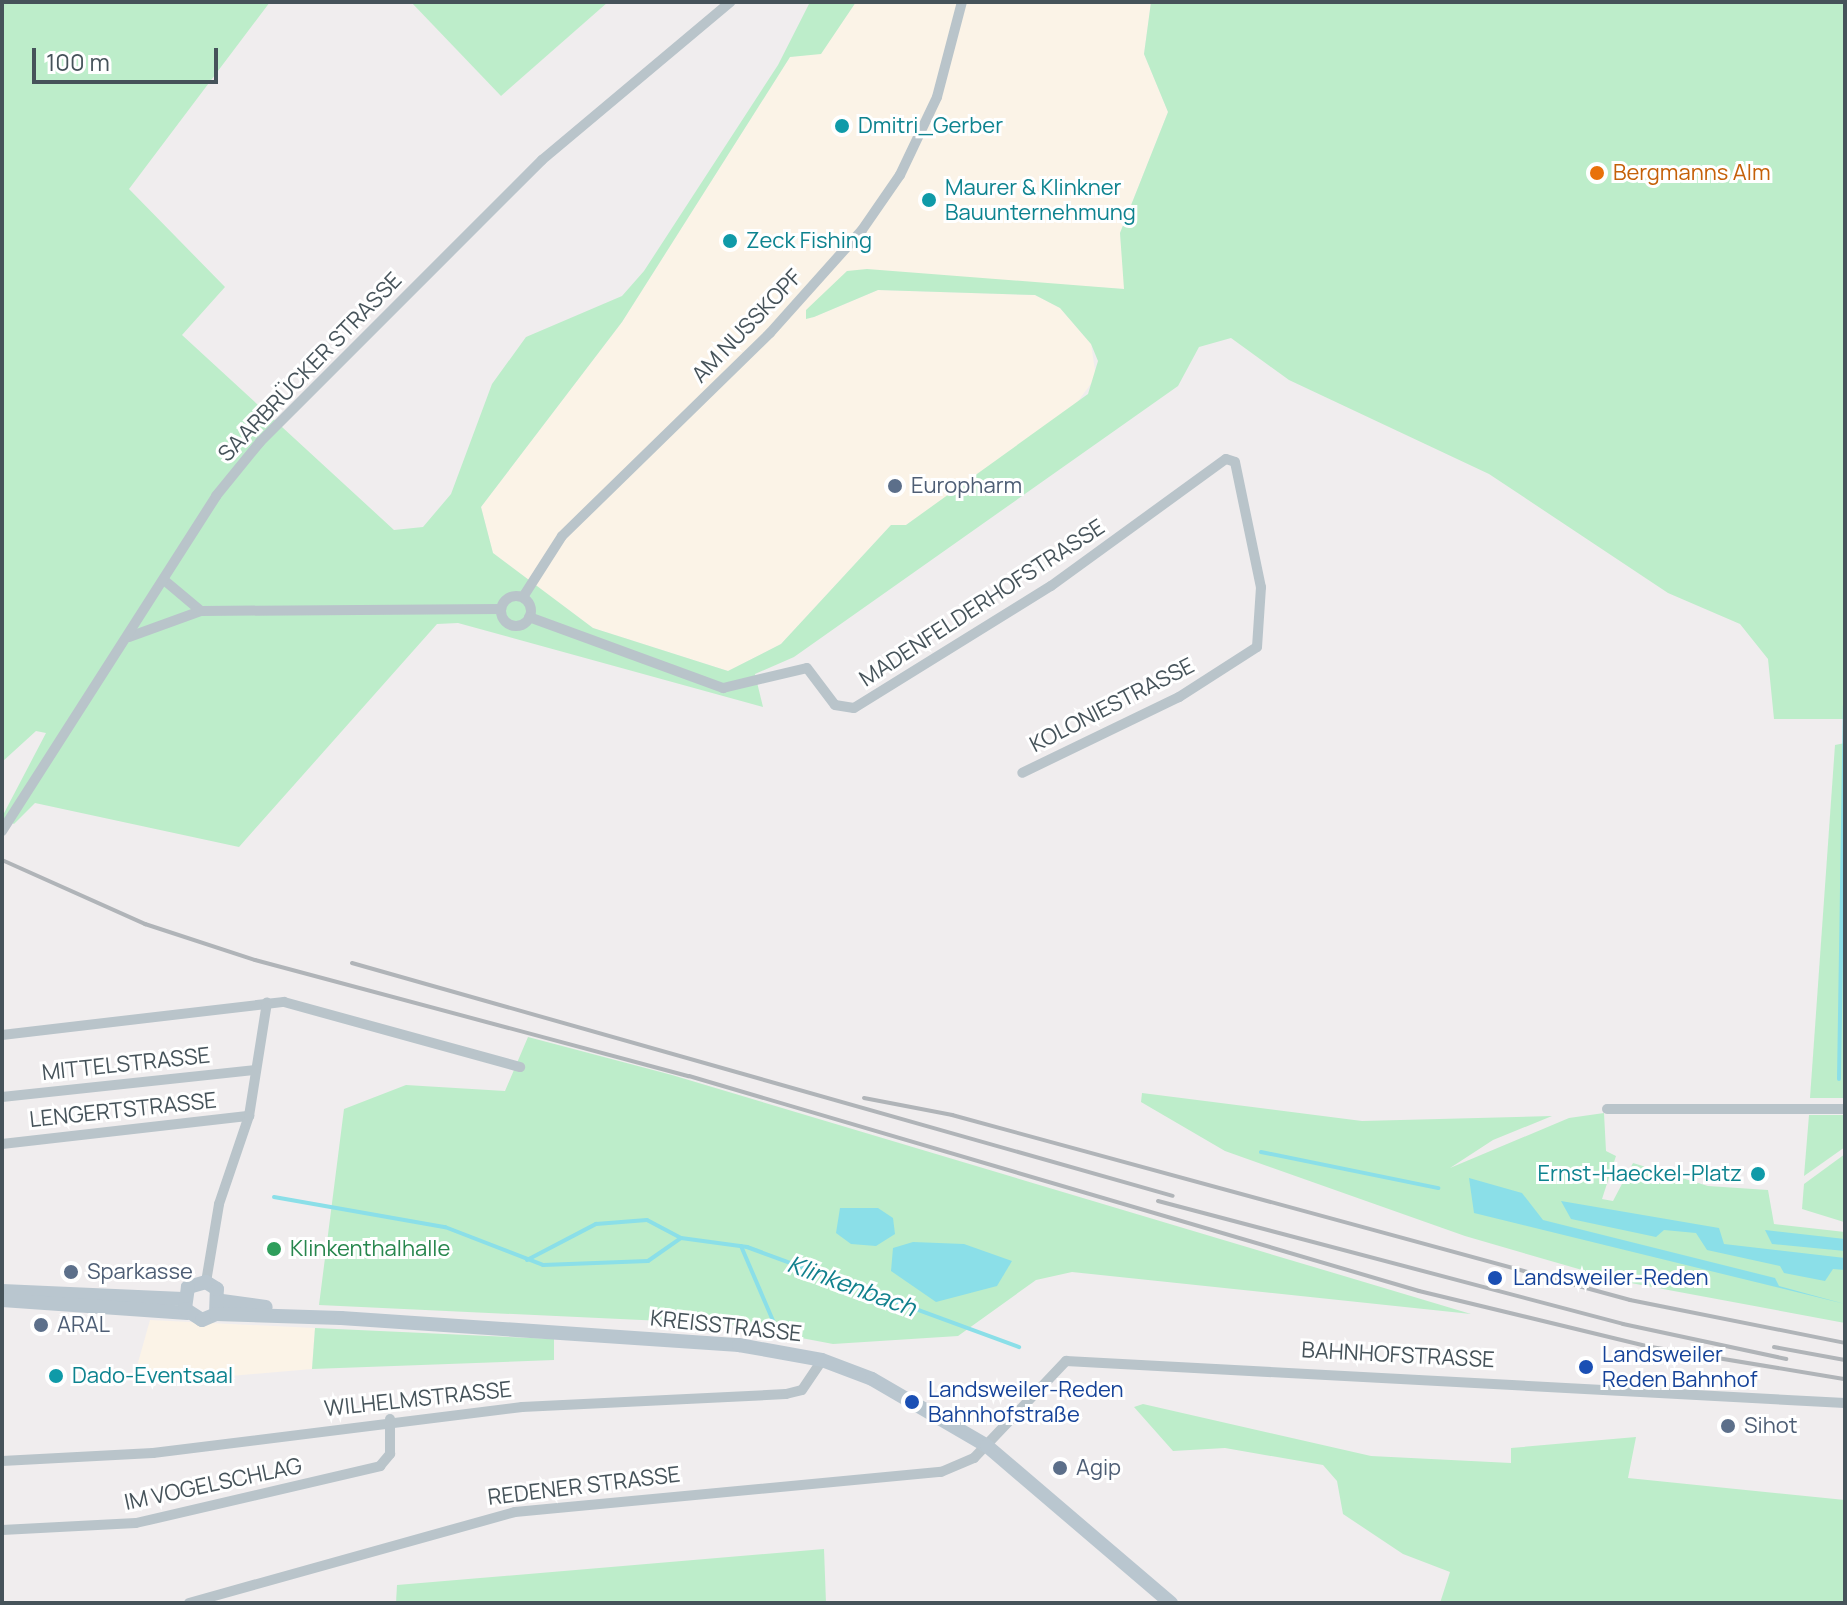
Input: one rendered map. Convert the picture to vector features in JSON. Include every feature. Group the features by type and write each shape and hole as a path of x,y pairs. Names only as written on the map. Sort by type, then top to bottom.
{"main road":[{"path":"185,1306 193,1283 206,1282 219,1307"},
{"name":"KREISSTRASSE","path":"2,1291 185,1306 202,1320 219,1307 739,1345 822,1360 872,1379 987,1446 1171,1603"},
{"name":"KREISSTRASSE","path":"2,1300 185,1306"}],"street":[{"name":"SAARBRÜCKER STRASSE","path":"2,831 164,580 260,442 542,160 730,2"},
{"name":"AM NUSSKOPF","path":"523,597 562,536 759,345 862,230 900,175 937,97 962,2"},
{"name":"MADENFELDERHOFSTRASSE","path":"501,609 512,625 529,617 723,688 739,690 799,665 820,679 835,705 854,708 1051,586 1231,459"},
{"name":"KOLONIESTRASSE","path":"1022,773 1179,697 1257,647 1261,587 1243,478 1231,459"},
{"path":"164,580 201,611"},
{"path":"523,597 529,617"},
{"name":"MADENFELDERHOFSTRASSE","path":"501,609 506,599 523,597"},
{"name":"MADENFELDERHOFSTRASSE","path":"129,637 201,611 501,609"},
{"path":"2,1035 267,1002 520,1067"},
{"path":"206,1282 219,1204 249,1116 267,1002"},
{"name":"MITTELSTRASSE","path":"2,1097 254,1070"},
{"path":"1607,1109 1845,1109"},
{"name":"LENGERTSTRASSE","path":"2,1144 249,1116"},
{"name":"WILHELMSTRASSE","path":"2,1461 170,1452 390,1419 786,1394 802,1390 822,1360"},
{"name":"BAHNHOFSTRASSE","path":"987,1446 1066,1361 1845,1403"},
{"name":"IM VOGELSCHLAG","path":"2,1530 136,1523 380,1466 390,1454 390,1419"},
{"name":"REDENER STRASSE","path":"189,1603 469,1521 571,1504 941,1472 987,1446"}],"shaded area":[{"path":"856,2 1151,2 1144,54 1168,112 1120,233 1125,289 847,271 814,317 878,290 1035,295 1060,308 1091,344 1096,377 1067,416 906,525 891,525 781,644 728,671 593,628 493,553 481,507 622,322 790,57 821,53"},
{"path":"150,1320 315,1328 312,1369 162,1382 134,1377"}],"green space":[{"path":"2,2 270,2 129,189 225,287 182,335 394,530 423,527 451,494 492,384 526,337 622,296 644,271 778,65 810,2 856,2 821,54 790,57 622,322 481,507 493,553 593,628 728,671 781,644 891,525 906,525 1088,394 1098,361 1091,344 1060,308 1035,295 878,290 806,319 806,310 847,271 867,269 1124,289 1120,233 1168,112 1144,54 1151,2 1845,2 1845,719 1774,719 1768,659 1740,624 1668,593 1489,474 1289,380 1231,338 1199,347 1178,386 794,657 755,674 763,707 458,623 437,624 239,847 35,803 14,824 2,817 46,733 36,731 2,762"},
{"path":"411,2 608,2 501,96"},
{"path":"1845,743 1845,1098 1810,1098 1835,745"},
{"path":"528,1037 672,1075 1471,1314 1072,1272 1036,1280 958,1336 833,1344 727,1324 319,1305 344,1109 406,1085 505,1091"},
{"path":"1142,1093 1362,1121 1552,1116 1493,1140 1450,1168 1569,1118 1604,1113 1606,1151 1616,1156 1602,1199 1613,1201 1633,1163 1708,1186 1768,1190 1774,1224 1845,1232 1845,1323 1620,1281 1465,1236 1225,1151 1141,1102"},
{"path":"1809,1115 1845,1115 1845,1147 1804,1176"},
{"path":"1845,1154 1844,1222 1802,1209 1804,1184"},
{"path":"315,1328 554,1339 554,1360 312,1369"},
{"path":"1143,1404 1371,1456 1511,1463 1511,1448 1636,1437 1628,1478 1845,1500 1845,1603 1440,1603 1450,1572 1403,1554 1343,1514 1337,1481 1323,1465 1225,1448 1173,1451 1134,1407"},
{"path":"824,1549 826,1603 396,1603 397,1585"}],"water":[{"path":"1469,1178 1522,1193 1543,1220 1775,1278 1779,1286 1845,1304 1474,1213"},
{"path":"1561,1201 1719,1228 1724,1244 1845,1258 1845,1270 1833,1269 1825,1281 1784,1273 1780,1266 1707,1250 1696,1233 1664,1230 1656,1237 1571,1219"},
{"path":"840,1208 878,1208 893,1218 895,1234 876,1246 851,1244 836,1233"},
{"path":"1765,1230 1845,1239 1845,1251 1772,1244"},
{"path":"913,1242 964,1244 1012,1261 997,1286 936,1302 891,1271 893,1248"}],"waterway":[{"path":"1839,1079 1845,706"},
{"path":"1261,1152 1438,1188"},
{"name":"Klinkenbach","path":"274,1197 445,1227 543,1265 648,1261 681,1238 747,1247 1019,1347"},
{"name":"Klinkenbach","path":"527,1260 596,1224 647,1220 681,1238"},
{"path":"741,1246 774,1323"}],"railway":[{"path":"2,860 145,924 255,960 689,1076 1419,1291 1651,1347 1845,1379"},
{"path":"352,963 1173,1196"},
{"path":"864,1098 952,1115 1630,1300 1845,1343"},
{"path":"1158,1201 1623,1324 1786,1359"},
{"path":"1774,1347 1845,1360"}],"place":[{"name":"Dmitri_Gerber","path":"842,126"},
{"name":"Bergmanns Alm","path":"1597,173"},
{"name":"Maurer & Klinkner Bauunternehmung","path":"929,200"},
{"name":"Zeck Fishing","path":"730,241"},
{"name":"Europharm","path":"895,486"},
{"name":"Ernst-Haeckel-Platz","path":"1758,1174"},
{"name":"Klinkenthalhalle","path":"274,1249"},
{"name":"Sparkasse","path":"71,1272"},
{"name":"Landsweiler-Reden","path":"1495,1278"},
{"name":"ARAL","path":"41,1325"},
{"name":"Landsweiler Reden Bahnhof","path":"1586,1367"},
{"name":"Dado-Eventsaal","path":"56,1376"},
{"name":"Landsweiler-Reden Bahnhofstraße","path":"912,1402"},
{"name":"Sihot","path":"1728,1426"},
{"name":"Agip","path":"1060,1468"}]}
